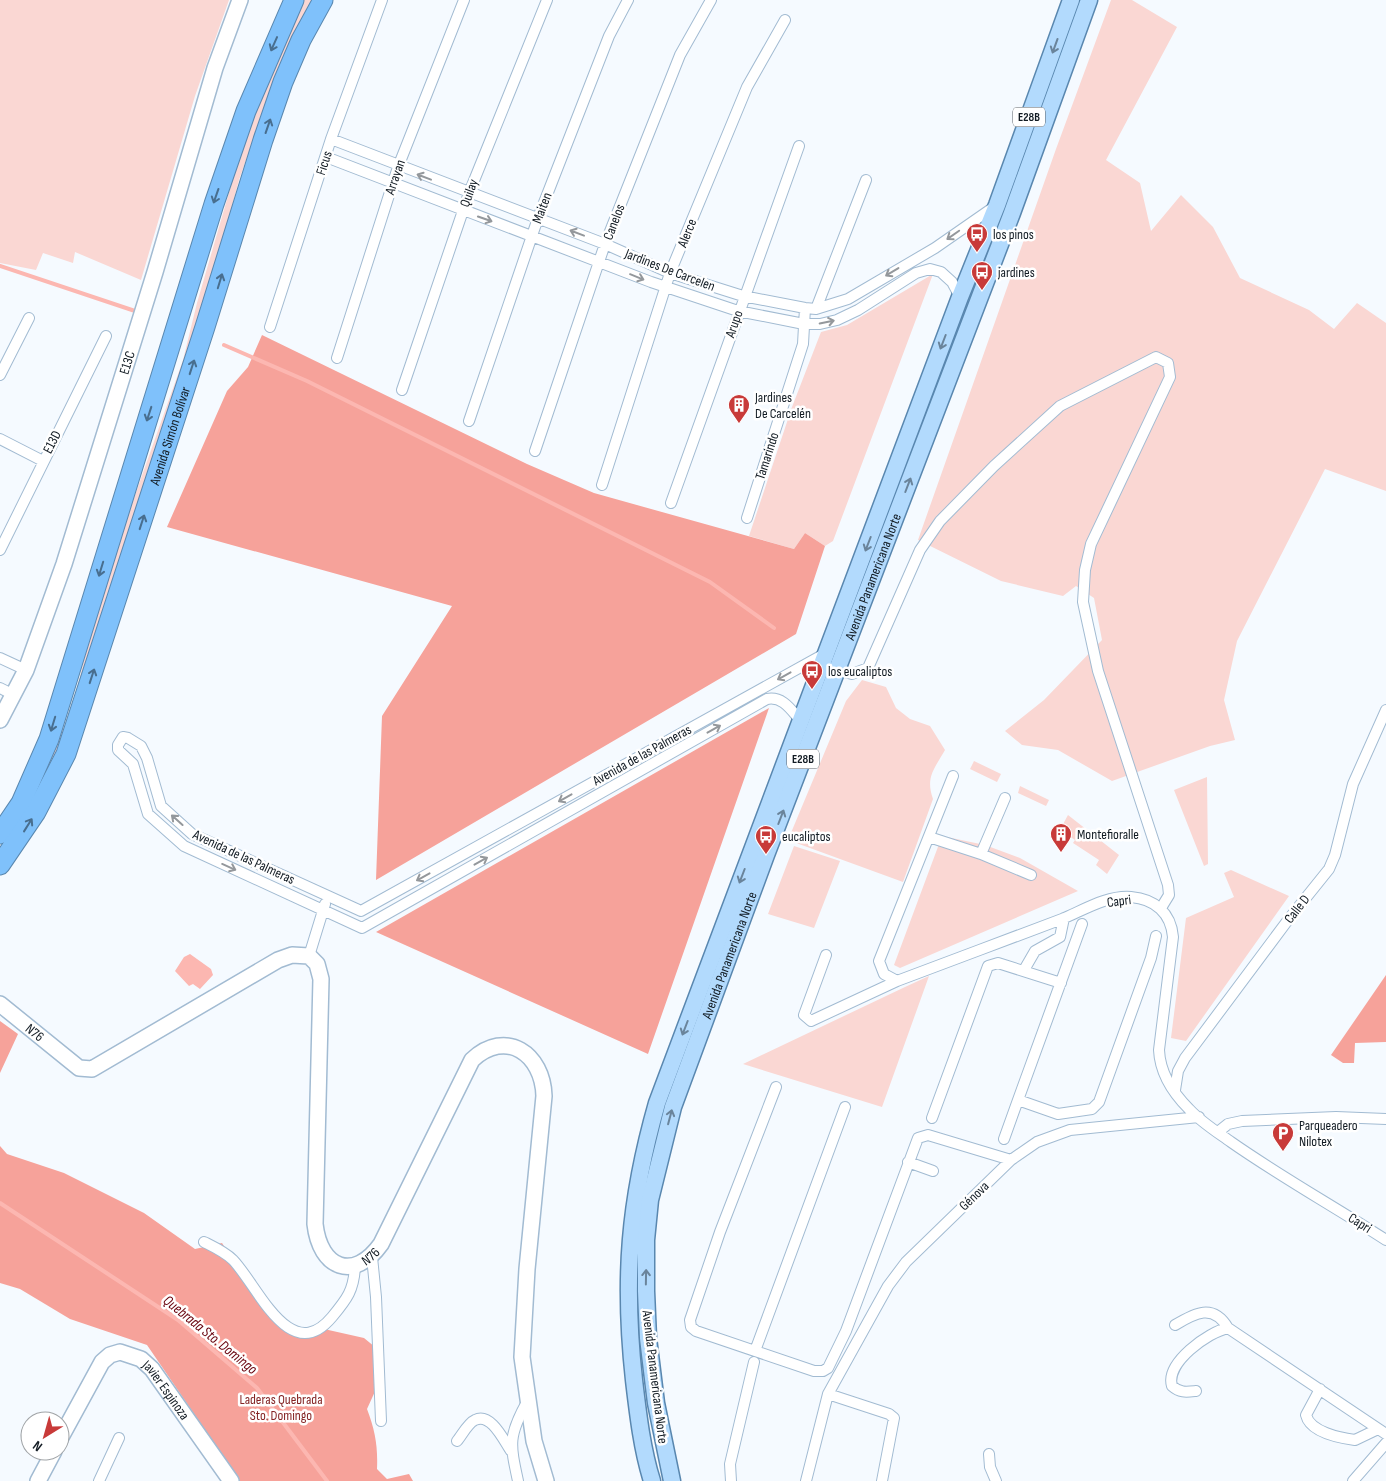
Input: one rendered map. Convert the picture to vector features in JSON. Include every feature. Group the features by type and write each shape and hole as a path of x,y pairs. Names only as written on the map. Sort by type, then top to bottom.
{"highway":[{"name":"Avenida Simón Bolívar","path":"0,834 21,803 49,739 214,204 246,111 294,0"},
{"name":"Avenida Simón Bolívar","path":"0,865 11,852 52,784 77,724 263,140 287,74 323,0"}],"main road":[{"name":"Avenida Panamericana Norte","path":"652,1481 636,1404 630,1339 630,1237 642,1155 657,1103 960,297 998,205 1071,0"},
{"name":"Avenida Panamericana Norte","path":"672,1481 656,1403 648,1338 646,1240 654,1183 673,1107 837,670 1012,213 1089,0"}],"street":[{"name":"E13C","path":"0,720 7,691 26,670 64,564 137,330 214,68 240,0"},
{"name":"Ficus","path":"270,327 332,139 382,0"},
{"name":"Arrayan","path":"337,358 398,167 464,0"},
{"name":"Quilay","path":"402,390 469,193 547,0"},
{"name":"Maiten","path":"468,421 538,218 610,36 628,0"},
{"name":"Canelos","path":"536,452 605,244 680,55 711,0"},
{"name":"Alerce","path":"602,485 670,273 747,87 785,20"},
{"name":"Jardines De Carcelen","path":"332,139 398,167 605,244 670,273 743,296 805,308 816,309 848,299 935,248 998,205"},
{"name":"Arupo","path":"671,503 743,296 799,146"},
{"name":"Jardines De Carcelen","path":"326,157 665,287 738,311 804,324 837,320 858,310 916,273 930,268 941,272 952,282 960,297"},
{"path":"816,309 866,180"},
{"name":"Tamarindo","path":"747,518 804,344 805,308"},
{"path":"0,375 29,318"},
{"name":"E13D","path":"0,550 106,336"},
{"path":"837,670 852,674 868,668 920,550 940,521 994,466 1060,406 1156,357 1163,359 1168,363 1170,377 1091,544 1085,570 1083,602 1098,672 1168,885 1169,895 1161,908"},
{"path":"0,439 43,461"},
{"name":"Avenida de las Palmeras","path":"801,721 781,701 773,698 766,699 362,928 184,846 148,814 133,764 118,750 118,745 123,737 141,746 147,758 161,806 192,834 361,911 827,653"},
{"path":"0,658 26,670"},
{"name":"Calle D","path":"1175,1090 1178,1071 1186,1058 1288,920 1329,869 1335,855 1353,784 1386,710"},
{"path":"897,981 884,974 879,961 953,776"},
{"path":"981,854 1005,798"},
{"path":"929,837 981,854 1031,875"},
{"path":"309,956 328,895"},
{"name":"Capri","path":"826,955 804,1015 811,1021 897,981 1094,905 1130,897 1151,902 1161,908 1170,918 1173,936 1159,1050 1159,1061 1163,1074 1189,1109 1218,1132 1250,1155 1386,1240"},
{"path":"1024,970 1035,951 1060,937 1064,918"},
{"path":"1004,1139 1082,924"},
{"path":"1018,1100 1058,1114 1096,1107 1151,958 1156,936"},
{"name":"N76","path":"0,1004 79,1068 92,1069 278,960 292,955 309,956 317,964 321,979 316,1237 321,1251 333,1262 355,1266 372,1257 386,1235 472,1060 480,1052 490,1048 505,1046 519,1049 530,1055 542,1074 544,1096 526,1279 522,1357 534,1442 546,1481"},
{"path":"932,1118 988,966 998,963 1061,983"},
{"path":"776,1087 720,1232 690,1320 691,1326 696,1331 814,1371 823,1372 828,1368 846,1332 915,1141 924,1134 1011,1160"},
{"path":"755,1350 845,1107"},
{"name":"Génova","path":"806,1481 828,1394 871,1314 906,1262 1011,1160 1037,1142 1062,1132 1199,1117"},
{"path":"1218,1132 1228,1124 1242,1121 1336,1117 1386,1119"},
{"path":"908,1162 933,1171"},
{"path":"204,1242 234,1260 278,1319 299,1333 307,1335 316,1332 325,1325 347,1298 354,1284 355,1266"},
{"path":"372,1257 376,1297 381,1420"},
{"path":"1175,1325 1191,1315 1202,1312 1218,1316 1228,1328 1382,1431"},
{"path":"1196,1390 1183,1392 1177,1390 1172,1386 1171,1373 1176,1364 1208,1335 1228,1328"},
{"name":"Javier Espinoza","path":"70,1421 102,1362 120,1352 132,1355 152,1369 231,1481"},
{"path":"731,1481 730,1464 754,1362"},
{"path":"1320,1389 1306,1415 1310,1424 1355,1440 1382,1431"},
{"path":"828,1394 889,1414 894,1418 882,1481"},
{"path":"518,1481 511,1450 514,1425 527,1402"},
{"path":"457,1441 474,1420 479,1419 490,1422 511,1450"},
{"path":"99,1481 119,1438"},
{"path":"1353,1481 1386,1443"},
{"path":"989,1454 990,1467 996,1481"},
{"path":"38,1481 49,1461"}],"shaded area":[{"path":"0,0 229,0 195,96 141,280 75,252 73,263 43,253 36,270 0,263"},
{"path":"304,0 312,0 279,65 239,180 205,307 149,482 107,594 96,647 50,775 35,798 73,705 101,591 183,360 197,303 246,134 289,27"},
{"path":"1111,0 1132,0 1177,27 1106,160 1140,183 1151,231 1181,195 1213,227 1240,278 1309,310 1334,329 1357,303 1386,323 1386,491 1325,469 1237,641 1224,700 1235,740 1210,746 1112,781 1058,750 1022,745 1005,731 1044,700 1102,640 1094,598 1076,586 1063,596 1001,581 918,540 1056,149"},
{"path":"933,274 833,541 825,546 805,533 794,549 749,536 792,407 821,332 847,325"},
{"path":"862,680 886,687 896,708 910,719 930,726 945,750 932,773 930,785 933,799 903,882 788,840 846,701"},
{"path":"974,761 1001,774 997,782 970,769"},
{"path":"1207,777 1208,864 1204,866 1174,790"},
{"path":"1020,786 1049,800 1046,806 1018,793"},
{"path":"1068,815 1119,855 1107,874 1096,865 1099,860 1073,843 1075,840 1069,836 1070,833 1062,826"},
{"path":"942,836 985,845 1020,858 1078,891 900,968 894,965"},
{"path":"794,846 840,861 814,928 768,914"},
{"path":"1231,870 1289,896 1186,1041 1171,1038 1186,918 1234,897 1224,873"},
{"path":"190,954 211,969 213,975 200,989 193,984 189,986 175,971 184,957"},
{"path":"929,976 882,1107 743,1064 905,987"}],"green space":[{"path":"262,335 527,464 594,493 794,549 805,533 825,546 796,634 376,880 382,716 452,606 167,527 227,391 248,367"},
{"path":"769,708 648,1054 376,932"},
{"path":"1386,975 1386,1042 1355,1043 1354,1063 1343,1063 1331,1055"},
{"path":"0,1021 18,1034 0,1073"},
{"name":"Laderas Quebrada Sto. Domingo","path":"0,1146 7,1154 64,1173 144,1213 195,1249 222,1243 253,1291 298,1335 307,1337 324,1329 364,1338 375,1347 377,1387 367,1409 375,1438 377,1469 387,1479 409,1474 413,1481 240,1481 147,1345 70,1319 20,1289 0,1283"}],"waterway":[{"path":"0,266 138,312"},
{"path":"224,345 307,381 710,582 774,628"},
{"name":"Quebrada Sto. Domingo","path":"0,1203 178,1320 257,1388 327,1481"}],"place":[{"name":"los pinos","path":"977,253"},
{"name":"jardines","path":"982,291"},
{"name":"Jardines De Carcelén","path":"739,424"},
{"name":"los eucaliptos","path":"812,690"},
{"name":"Montefioralle","path":"1061,853"},
{"name":"eucaliptos","path":"766,855"},
{"name":"Parqueadero Nilotex","path":"1283,1152"}]}
